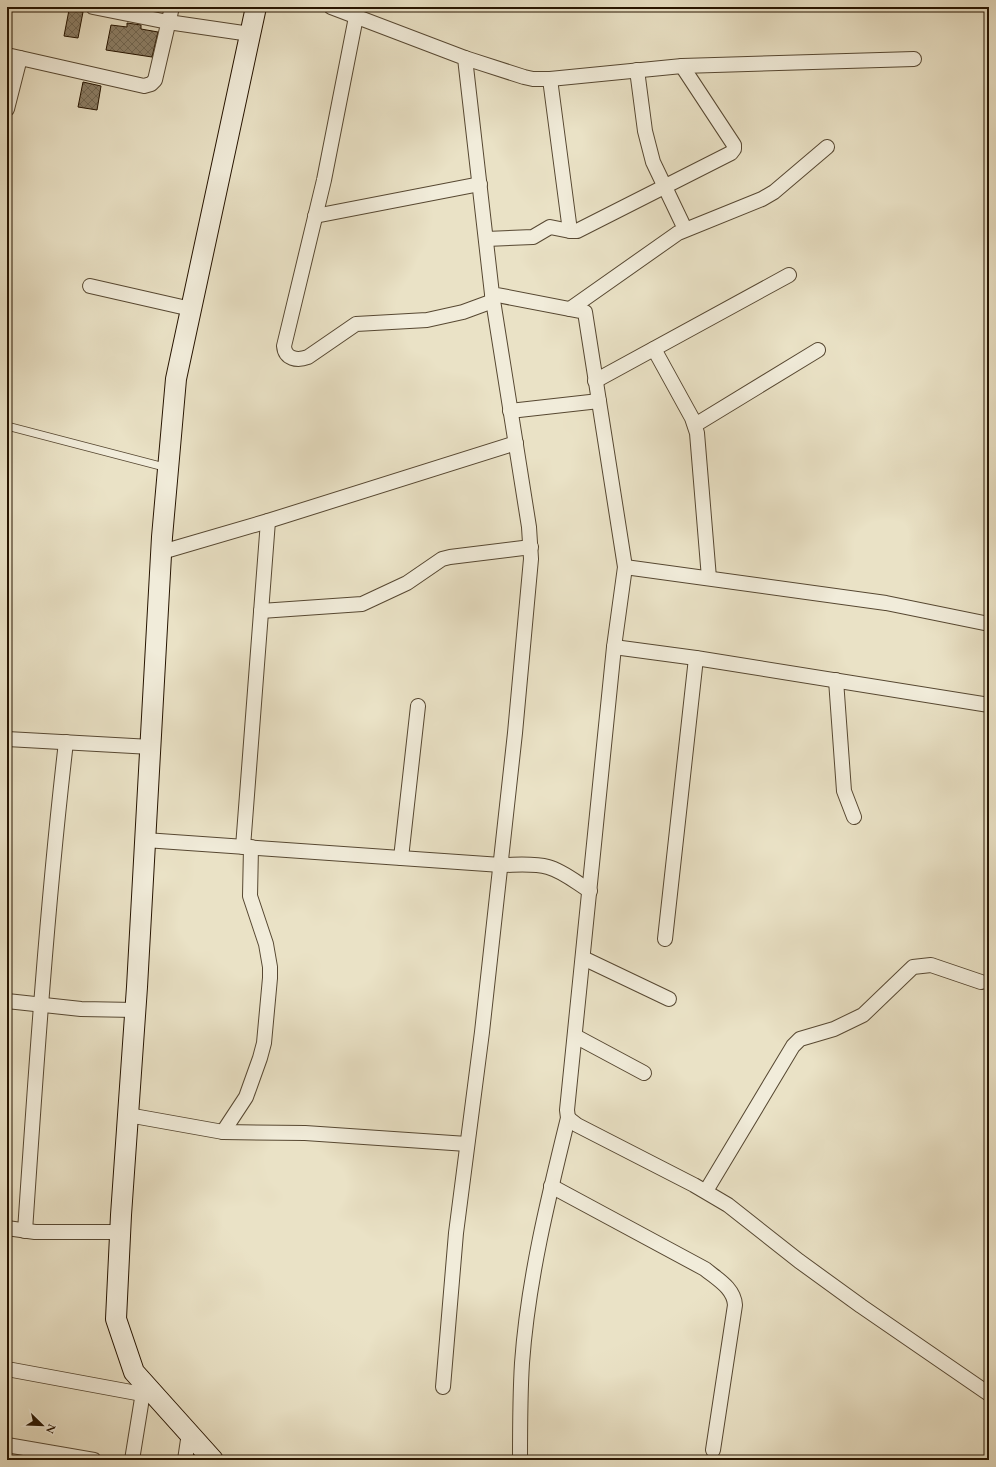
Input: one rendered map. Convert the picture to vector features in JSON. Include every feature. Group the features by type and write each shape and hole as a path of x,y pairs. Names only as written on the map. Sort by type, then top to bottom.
{"street":[{"path":"93,7 168,22 250,34"},
{"path":"7,109 13,57 144,86 151,84 155,80 172,7"},
{"path":"213,1460 143,1389 134,1372 116,1319 120,1232 135,1010 162,552 176,379 256,7"},
{"path":"331,7 465,58 533,79 550,79 682,66 914,59"},
{"path":"356,16 324,180 284,346 287,355 291,358 302,359 308,357 356,324 426,320 463,312 493,298 585,312 625,567 614,646 567,1110 568,1118 551,1186 535,1263 527,1314 522,1362 520,1460"},
{"path":"443,1386 456,1233 482,1032 501,865 531,559 529,527 493,298 465,58"},
{"path":"486,239 533,237 550,227 577,231 731,153 734,149 734,145 682,66"},
{"path":"637,70 645,131 653,162 685,229"},
{"path":"550,79 570,231"},
{"path":"570,309 678,233 762,199 774,192 826,147"},
{"path":"315,216 480,184"},
{"path":"595,380 789,275"},
{"path":"90,286 191,309"},
{"path":"654,349 695,425 697,433 709,578"},
{"path":"695,425 818,350"},
{"path":"510,411 599,400"},
{"path":"162,552 268,521 516,443"},
{"path":"223,1132 246,1097 260,1058 264,1043 270,978 270,967 263,933 250,896 247,847 268,521"},
{"path":"261,611 362,604 407,583 442,560 450,557 531,547"},
{"path":"625,567 886,603 989,624"},
{"path":"614,646 989,705"},
{"path":"666,939 696,658"},
{"path":"836,680 844,791 854,817"},
{"path":"401,858 418,706"},
{"path":"7,739 150,747"},
{"path":"25,1231 41,1004 66,742"},
{"path":"145,840 548,867 556,870 590,890"},
{"path":"583,958 669,999"},
{"path":"706,1191 796,1042 800,1039 842,1026 863,1015 913,967 934,965 981,982"},
{"path":"7,1001 81,1009 135,1010"},
{"path":"575,1036 644,1074"},
{"path":"128,1115 223,1132 306,1133 467,1144"},
{"path":"568,1118 576,1125 706,1191 728,1205 787,1252 861,1306 989,1394"},
{"path":"551,1186 705,1270 732,1293 735,1305 713,1450"},
{"path":"7,1228 25,1231 120,1232"},
{"path":"7,1369 143,1389"},
{"path":"132,1460 143,1389"},
{"path":"185,1460 189,1434"},
{"path":"7,1445 94,1460"}],"lane":[{"path":"7,426 168,468"}],"building":[{"path":"69,10 83,12 78,38 64,36"},
{"path":"127,23 141,25 141,29 158,32 152,57 106,50 111,25 127,27"},
{"path":"83,82 101,86 97,110 78,107"}]}
